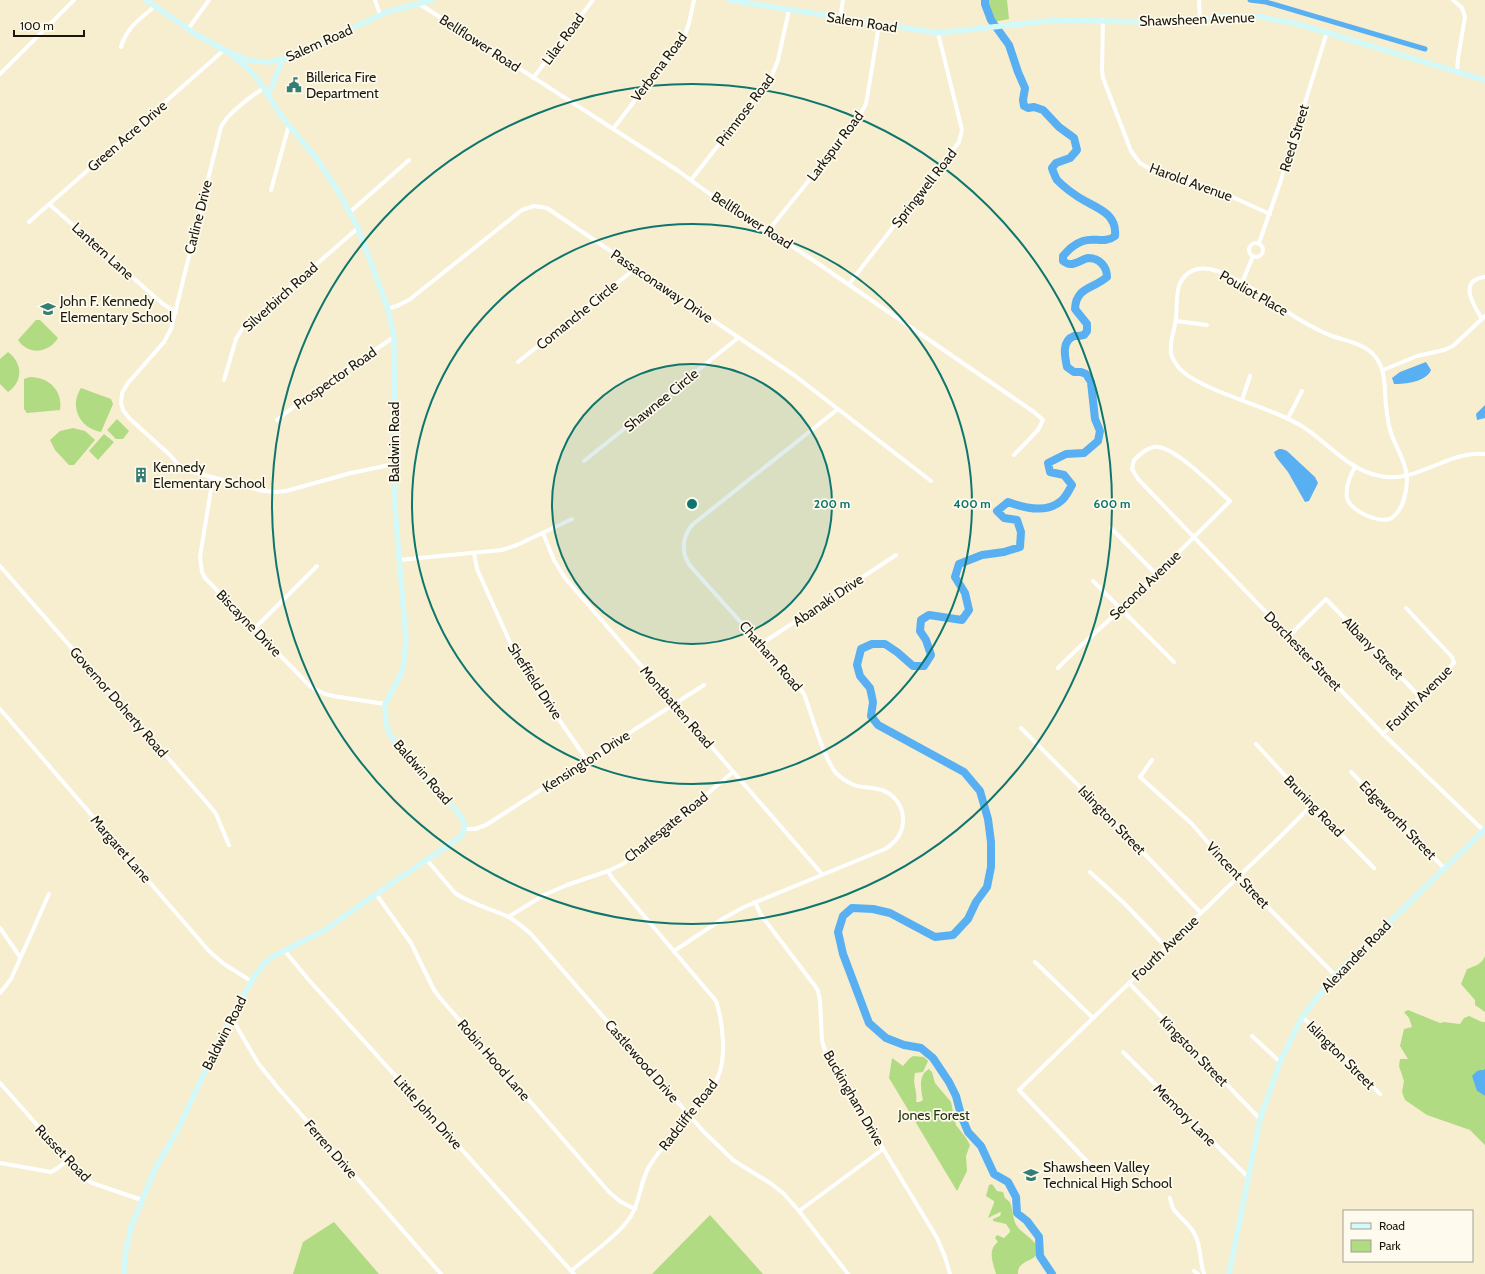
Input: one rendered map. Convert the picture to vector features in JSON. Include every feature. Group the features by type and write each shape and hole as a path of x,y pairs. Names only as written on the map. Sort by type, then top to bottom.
{"street":[{"path":"0,74 74,0"},
{"name":"Salem Road","path":"146,0 188,29 226,50 242,58 253,61 269,62 282,60 380,14 432,0"},
{"path":"188,29 209,0"},
{"path":"376,0 380,14"},
{"name":"Lilac Road","path":"533,78 592,0"},
{"name":"Verbena Road","path":"613,129 685,35 690,23 694,0"},
{"name":"Salem Road","path":"729,0 879,25 938,33 996,26"},
{"path":"840,18 843,0"},
{"path":"1199,0 1200,18"},
{"path":"1453,0 1462,8 1465,17 1457,72"},
{"name":"Bellflower Road","path":"418,3 849,284 1034,412 1042,420 1038,430 1014,455"},
{"path":"121,47 124,37 129,29 154,6"},
{"name":"Primrose Road","path":"691,180 771,78 778,60 788,10"},
{"name":"Shawsheen Avenue","path":"996,26 1056,20 1149,22 1242,16 1263,17 1327,32 1485,80"},
{"name":"Harold Avenue","path":"1103,20 1103,78 1128,146 1136,158 1150,169 1218,190 1270,214"},
{"name":"Larkspur Road","path":"768,231 856,122 864,109 868,94 879,25"},
{"name":"Reed Street","path":"1259,243 1270,214 1327,32"},
{"name":"Springwell Road","path":"849,284 959,142 962,130 938,33"},
{"name":"Baldwin Road","path":"124,1274 128,1236 155,1169 177,1131 231,1017 250,981 266,962 284,950 325,930 458,838 464,829 464,821 457,811 410,761 392,737 386,723 385,704 400,678 405,656 406,629 394,508 394,337 388,308 358,228 350,212 317,159 289,125 264,88 246,67 226,50"},
{"name":"Green Acre Drive","path":"29,222 226,50"},
{"path":"268,94 272,89 282,60"},
{"name":"Carline Drive","path":"264,88 229,116 220,130 176,312 167,338 128,383 123,391 121,403 124,412 133,423 170,455 181,468 263,491 277,492 346,474 394,464"},
{"path":"271,190 289,125"},
{"path":"350,212 410,160"},
{"name":"Lantern Lane","path":"50,204 163,304 176,312"},
{"name":"Passaconaway Drive","path":"388,308 403,304 409,300 522,210 534,206 547,208 794,375 931,481"},
{"name":"Silverbirch Road","path":"224,380 236,339 242,329 358,228"},
{"name":"Reed Street","path":"1253,256 1249,252 1250,247 1254,243 1259,243"},
{"name":"Reed Street","path":"1253,256 1258,256 1262,253 1263,247 1259,243"},
{"name":"Reed Street","path":"1242,283 1253,256"},
{"name":"Comanche Circle","path":"518,362 636,268"},
{"name":"Pouliot Place","path":"1198,269 1211,269 1242,283 1312,327 1331,336 1364,348 1375,356 1383,370 1389,424 1407,476 1393,478 1382,477 1365,472 1355,467 1321,440 1288,418 1222,393 1194,380 1178,367 1172,356 1171,349 1176,321 1179,287 1182,279 1190,272 1198,269"},
{"path":"1383,370 1417,356 1446,350 1453,346 1484,318 1470,299 1469,292 1475,281 1485,277"},
{"path":"1176,321 1207,325"},
{"name":"Prospector Road","path":"277,420 308,395 394,337"},
{"name":"Shawnee Circle","path":"584,462 738,338"},
{"path":"1242,400 1250,376"},
{"path":"1288,418 1302,391"},
{"name":"Chatham Road","path":"674,951 724,918 755,902 890,846 898,837 903,826 903,814 898,802 890,794 878,789 854,785 844,780 837,773 828,759 804,694 792,678 688,564 683,549 684,539 689,529 696,522 838,409"},
{"name":"Dorchester Street","path":"1230,501 1185,461 1168,450 1156,446 1149,448 1134,460 1132,465 1132,472 1138,480 1383,734 1484,830"},
{"path":"1355,467 1350,477 1347,491 1348,501 1358,511 1381,520 1389,520 1398,511 1406,493 1407,476 1464,456 1485,454"},
{"name":"Biscayne Drive","path":"214,477 200,551 202,572 211,585 305,682 318,691 332,696 385,704"},
{"name":"Second Avenue","path":"1058,668 1121,609 1230,501"},
{"path":"399,560 502,550 572,519"},
{"path":"1110,528 1156,574"},
{"name":"Montbatten Road","path":"543,533 554,560 565,578 822,874"},
{"name":"Sheffield Drive","path":"474,553 477,569 518,660 587,760"},
{"name":"Abanaki Drive","path":"761,644 896,555"},
{"name":"Governor Doherty Road","path":"0,566 210,805 216,814 229,845"},
{"path":"254,629 317,566"},
{"path":"1093,581 1174,662"},
{"name":"Albany Street","path":"1289,636 1326,599 1420,697"},
{"name":"Fourth Avenue","path":"1383,734 1453,665 1454,661 1452,657 1406,608"},
{"name":"Kensington Drive","path":"464,829 475,829 486,825 704,685"},
{"name":"Margaret Lane","path":"0,709 209,951 224,964 250,981"},
{"name":"Islington Street","path":"1020,728 1094,801 1201,913"},
{"name":"Bruning Road","path":"1256,744 1312,805 1374,868"},
{"name":"Vincent Street","path":"1152,760 1140,777 1192,824 1238,877 1335,975"},
{"name":"Charlesgate Road","path":"508,917 544,895 623,864 733,772"},
{"name":"Edgeworth Street","path":"1351,772 1444,868"},
{"name":"Fourth Avenue","path":"1098,1173 1019,1090 1312,805"},
{"name":"Alexander Road","path":"1229,1274 1260,1119 1280,1062 1302,1017 1335,975 1484,830"},
{"name":"Castlewood Drive","path":"427,860 455,893 476,904 508,917 531,934 690,1116 725,1153 744,1168 770,1183 783,1193 799,1211 848,1274"},
{"name":"Radcliffe Road","path":"572,1272 621,1228 631,1216 635,1209 643,1178 650,1164 709,1092 718,1078 722,1060 722,1026 716,1001 612,878 608,871"},
{"path":"1090,872 1124,903 1166,947"},
{"path":"0,993 10,980 49,894"},
{"name":"Robin Hood Lane","path":"376,894 411,943 434,990 440,998 609,1192 621,1202 635,1209"},
{"name":"Buckingham Drive","path":"755,902 761,915 815,986 820,998 822,1036 826,1056 941,1246 950,1274"},
{"path":"0,928 20,957"},
{"name":"Little John Drive","path":"284,950 572,1272"},
{"path":"1035,962 1093,1018"},
{"name":"Kingston Street","path":"1129,983 1260,1119"},
{"name":"Ferren Drive","path":"231,1017 258,1063 278,1088 441,1274"},
{"name":"Islington Street","path":"1302,1017 1323,1035 1380,1094"},
{"path":"1252,1036 1280,1062"},
{"name":"Memory Lane","path":"1123,1052 1248,1177"},
{"name":"Russet Road","path":"0,1083 83,1177 92,1183 142,1200"},
{"path":"799,1211 883,1149"},
{"path":"0,1163 51,1172 60,1167 67,1160"},
{"path":"1170,1198 1174,1209 1196,1236 1200,1249 1201,1265 1204,1274"}],"green space":[{"path":"985,0 1007,0 1009,19 993,22 985,4"},
{"path":"36,320 40,320 58,338 49,347 38,351 27,348 18,340"},
{"path":"8,352 13,356 19,367 19,378 13,388 8,392 0,384 0,359"},
{"path":"30,377 43,379 53,386 59,397 60,410 27,413 24,409 24,379"},
{"path":"81,388 111,399 113,404 101,432 93,430 87,426 78,415 76,402"},
{"path":"117,419 129,431 123,439 116,439 107,430"},
{"path":"73,428 85,431 95,440 74,465 69,465 55,450 50,440 60,431"},
{"path":"104,434 114,442 98,460 89,451"},
{"path":"1485,956 1485,1012 1475,1005 1475,1000 1461,984 1467,969 1480,963"},
{"path":"1408,1010 1440,1023 1460,1024 1464,1018 1469,1016 1485,1022 1485,1069 1482,1069 1477,1091 1485,1096 1485,1145 1470,1130 1427,1115 1405,1100 1402,1092 1404,1081 1399,1066 1400,1059 1408,1059 1400,1046 1404,1029 1412,1027 1409,1018 1404,1012"},
{"name":"Jones Forest","path":"913,1056 924,1057 928,1061 923,1072 915,1073 914,1081 916,1102 923,1100 921,1082 923,1075 929,1069 932,1072 935,1083 951,1102 956,1125 970,1145 966,1156 967,1171 957,1191 889,1078 892,1058 903,1066"},
{"path":"992,1184 997,1191 1003,1192 1005,1198 1011,1204 1014,1219 1019,1229 1033,1241 1038,1248 1038,1252 1033,1258 1020,1266 1018,1269 1018,1274 996,1274 992,1257 993,1249 998,1242 995,1238 997,1235 1004,1238 1010,1230 1006,1224 993,1221 993,1219 1000,1216 1000,1212 988,1218 994,1201 986,1196 989,1185"},
{"path":"710,1215 763,1274 652,1274"},
{"path":"334,1222 379,1274 293,1274 303,1242"}],"water":[{"path":"1426,362 1431,370 1425,377 1415,382 1394,384 1392,378 1400,372"},
{"path":"1485,405 1485,418 1477,420 1476,414"},
{"path":"1279,449 1287,451 1315,477 1318,483 1309,501 1305,502 1288,472 1276,457 1274,452"},
{"path":"1485,1069 1485,1096 1477,1091 1472,1076 1477,1071"}],"waterway":[{"path":"985,0 991,20 1009,45 1025,88 1023,100 1024,106 1043,110 1059,127 1074,138 1077,150 1070,158 1056,163 1052,168 1057,180 1078,197 1102,210 1110,218 1115,229 1115,236 1107,240 1083,241 1072,247 1063,256 1063,261 1069,264 1074,264 1088,258 1092,258 1099,261 1107,273 1107,277 1102,281 1086,289 1078,296 1075,309 1087,324 1087,331 1084,335 1070,338 1067,342 1065,350 1067,367 1074,372 1086,374 1091,382 1095,419 1100,431 1098,441 1084,453 1066,454 1048,463 1050,472 1064,475 1072,485 1061,501 1055,505 1042,509 1028,508 1008,502 997,511 1004,518 1017,520 1021,532 1020,547 1004,552 982,555 959,564 955,577 965,593 969,610 962,620 929,615 921,620 920,631 926,640 931,655 924,666 913,666 885,644 872,644 861,649 857,665 860,676 870,688 873,702 871,716 878,725 964,772 980,791 988,819 991,842 991,867 987,887 976,902 968,919 953,935 935,937 890,913 873,909 852,908 843,916 838,932 843,954 869,1023 886,1038 904,1045 921,1048 933,1058 949,1082 956,1096 961,1115 968,1132 981,1146 994,1174 1008,1182 1016,1197 1017,1213 1027,1221 1039,1237 1040,1256 1052,1274"},
{"path":"1250,0 1266,2 1425,49"}],"place":[{"name":"Billerica Fire Department","path":"294,85"},
{"name":"John F. Kennedy Elementary School","path":"48,309"},
{"name":"Kennedy Elementary School","path":"141,475"},
{"name":"Shawsheen Valley Technical High School","path":"1031,1175"}]}
